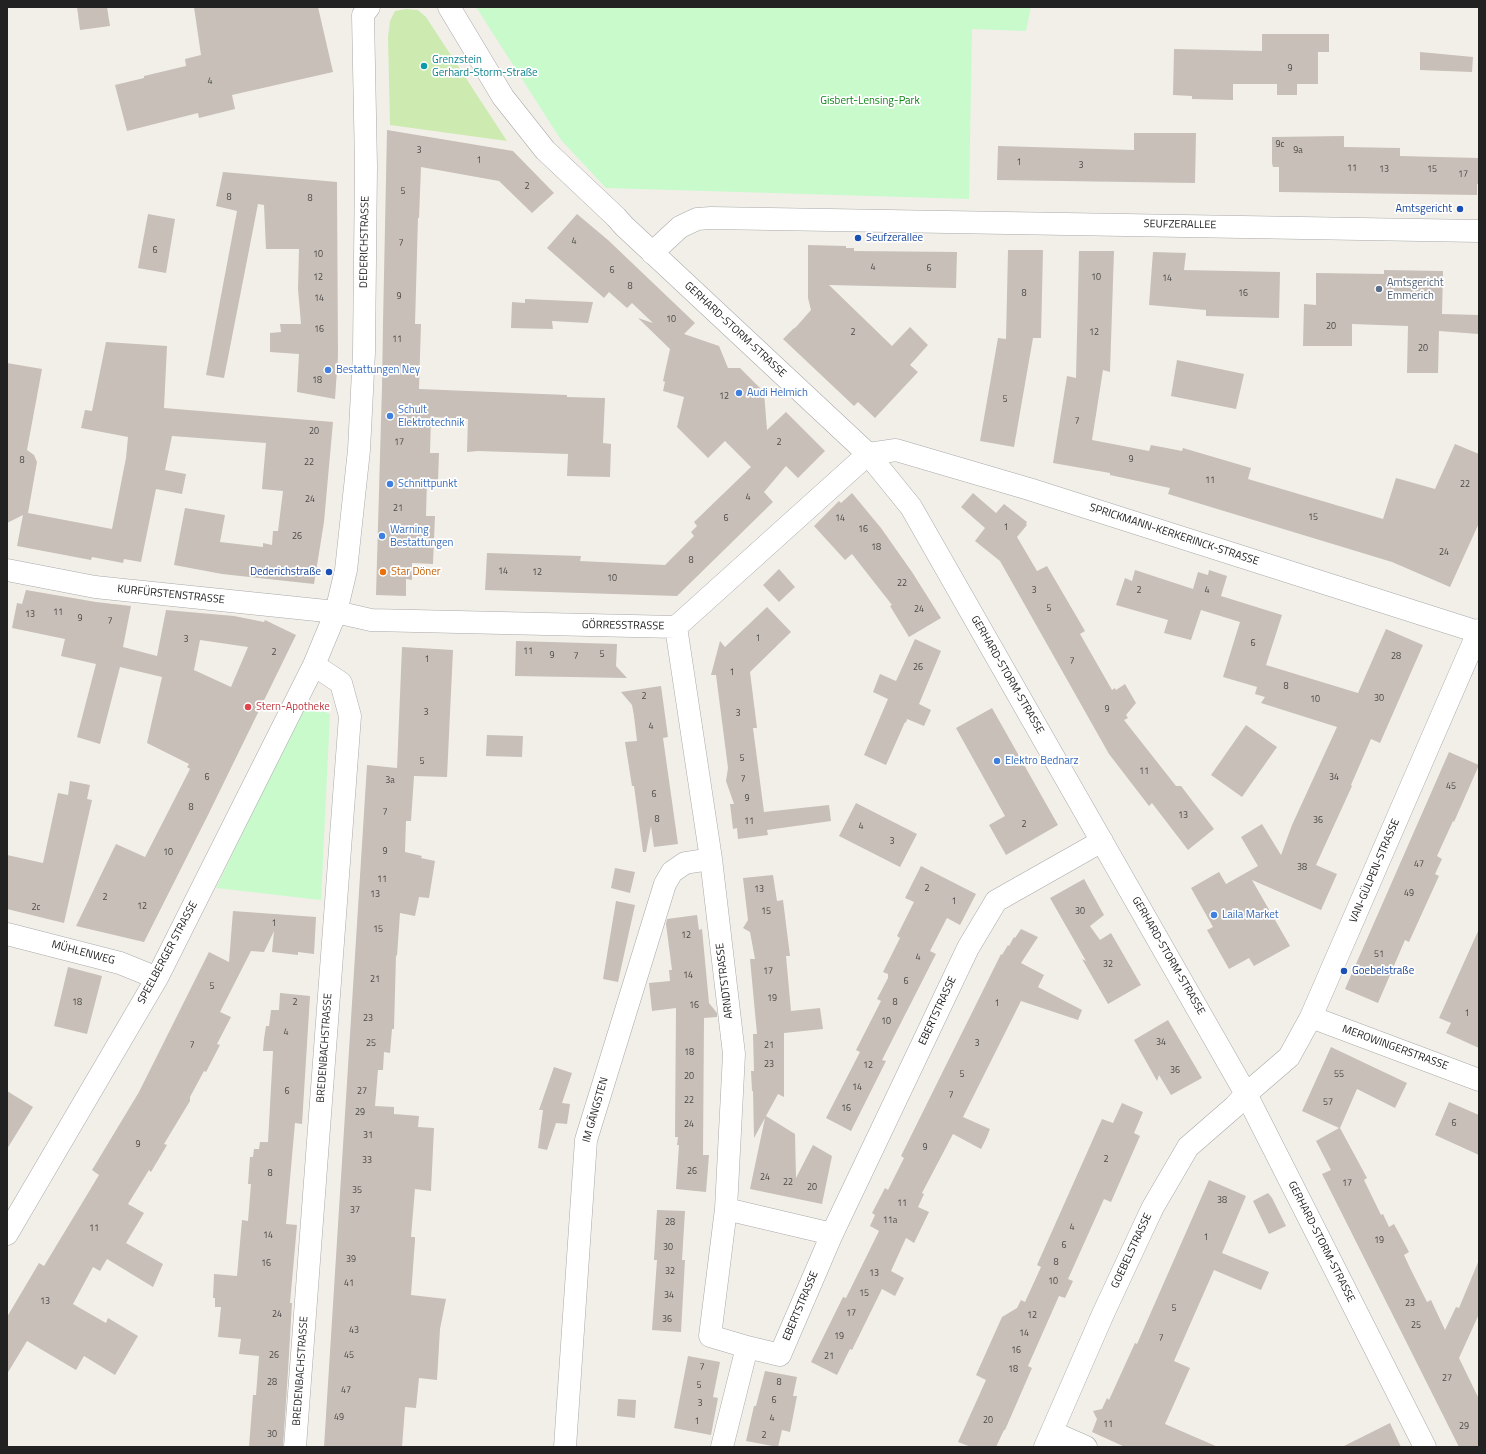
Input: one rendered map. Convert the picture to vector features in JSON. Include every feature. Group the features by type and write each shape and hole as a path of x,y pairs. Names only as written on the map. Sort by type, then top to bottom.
{"street":[{"name":"DEDERICHSTRASSE","path":"314,665 336,612 346,570 359,450 364,352 366,174 363,15 369,7"},
{"name":"GERHARD-STORM-STRASSE","path":"449,7 503,98 545,150 652,253 868,454 911,507 1246,1094 1426,1447"},
{"name":"SEUFZERALLEE","path":"652,253 680,227 697,219 711,218 1479,231"},
{"name":"SPRICKMANN-KERKERINCK-STRASSE","path":"868,454 896,450 1029,489 1479,631"},
{"name":"GÖRRESSTRASSE","path":"336,612 371,620 676,627 868,454"},
{"name":"KURFÜRSTENSTRASSE","path":"7,570 95,587 336,612"},
{"name":"ARNDTSTRASSE","path":"676,627 711,859 734,1054 726,1209 710,1336 747,1347"},
{"name":"VAN-GÜLPEN-STRASSE","path":"1246,1094 1289,1057 1312,1017 1479,631"},
{"name":"SPEELBERGER STRASSE","path":"7,1234 157,978 314,665"},
{"name":"BREDENBACHSTRASSE","path":"295,1447 350,716 341,683 314,665"},
{"name":"EBERTSTRASSE","path":"747,1347 780,1355 832,1234 968,948 996,901 1102,842"},
{"name":"IM GÄNGSTEN","path":"565,1447 586,1140 665,884 672,872 685,863 711,859"},
{"name":"MÜHLENWEG","path":"7,934 120,963 157,978"},
{"name":"MEROWINGERSTRASSE","path":"1312,1017 1479,1080"},
{"name":"GOEBELSTRASSE","path":"1086,1447 1049,1440 1103,1314 1153,1207 1188,1147 1234,1107 1246,1094"},
{"path":"726,1209 832,1234"},
{"path":"722,1447 747,1347"}],"green space":[{"name":"Gisbert-Lensing-Park","path":"476,7 1031,7 1026,31 972,29 969,199 606,188 561,140"},
{"path":"406,9 418,10 426,17 507,141 390,125 388,37 390,21 395,11"},
{"path":"314,707 330,714 321,900 216,888 302,710"}],"building":[{"path":"77,7 107,7 110,26 80,30"},
{"path":"194,7 318,7 333,72 232,95 235,109 199,118 198,113 127,131 115,85 186,66 185,59 201,55"},
{"path":"1262,34 1329,34 1329,52 1318,52 1318,84 1297,84 1297,95 1277,95 1277,84 1233,84 1233,100 1192,99 1192,96 1173,95 1174,49 1262,51"},
{"path":"1420,52 1473,57 1472,72 1420,70"},
{"path":"387,130 513,151 554,193 532,213 499,181 421,167 415,324 421,324 419,389 605,398 603,443 611,444 610,477 567,476 568,454 478,451 467,452 468,419 431,417 430,453 439,453 438,481 427,480 426,516 435,516 433,564 412,563 412,580 406,579 406,596 376,595"},
{"path":"1134,133 1196,133 1195,183 997,180 998,146 1134,150"},
{"path":"1344,136 1344,147 1400,148 1400,156 1479,158 1479,184 1477,184 1477,195 1279,192 1279,167 1273,167 1272,163 1272,137"},
{"path":"223,172 337,182 338,356 335,399 297,392 299,354 270,352 270,333 281,332 280,324 301,324 298,289 299,249 266,249 264,205 258,204 224,378 206,375 237,211 216,206"},
{"path":"148,214 175,219 166,273 138,268"},
{"path":"577,214 608,240 695,323 684,334 719,346 728,368 740,368 764,392 767,430 786,412 825,451 798,478 786,466 764,492 773,502 677,596 485,590 487,553 581,556 580,561 665,565 694,536 691,532 697,526 694,522 751,467 725,441 708,458 677,427 684,397 663,391 665,382 663,381 670,349 638,318 653,323 632,303 627,308 609,292 604,298 547,248"},
{"path":"808,245 846,246 846,248 854,248 854,251 957,252 956,288 829,285 892,346 910,327 928,345 910,365 918,372 875,418 858,402 854,406 783,339 811,310 808,298"},
{"path":"1008,250 1043,250 1041,338 1033,338 1014,447 980,441 998,338 1006,339"},
{"path":"1079,251 1114,251 1110,372 1103,370 1092,440 1149,451 1151,445 1182,451 1183,448 1251,468 1248,479 1383,519 1396,478 1435,489 1455,444 1479,454 1479,523 1450,587 1392,562 1168,494 1170,488 1110,475 1110,473 1053,463 1067,376 1076,378"},
{"path":"1153,252 1186,253 1184,270 1280,272 1279,318 1206,316 1206,310 1149,305"},
{"path":"1384,270 1443,271 1442,314 1479,315 1478,334 1439,331 1438,373 1407,373 1408,326 1352,324 1352,346 1303,346 1304,304 1316,305 1316,273 1384,274"},
{"path":"525,299 593,302 588,323 552,321 553,329 511,328 512,302 525,303"},
{"path":"106,342 167,346 164,408 333,422 324,522 314,584 222,574 174,565 185,508 225,515 220,542 263,547 263,543 272,545 273,531 278,531 283,491 262,489 266,443 172,436 165,470 186,474 182,494 156,489 141,562 124,559 123,563 92,557 91,560 17,546 23,515 7,523 7,363 42,369 27,450 34,455 37,462 28,513 112,529 126,458 128,437 81,428 85,410 92,411"},
{"path":"1177,360 1244,374 1236,409 1171,396"},
{"path":"852,493 881,528 912,572 941,618 909,637 890,606 892,605 852,554 845,560 814,526 839,501 841,503"},
{"path":"973,493 996,513 1004,504 1027,522 1027,525 1017,537 1037,571 1047,566 1085,631 1080,634 1112,690 1115,688 1116,690 1125,684 1136,703 1126,715 1128,718 1124,720 1176,786 1181,786 1214,829 1188,850 1152,803 1149,806 1109,754 1000,561 975,541 985,528 961,507"},
{"path":"779,569 795,587 779,602 763,585"},
{"path":"1135,570 1193,589 1198,572 1208,575 1209,570 1227,576 1221,596 1282,615 1266,665 1358,693 1386,629 1423,645 1380,743 1371,739 1351,785 1352,786 1316,865 1337,874 1321,910 1252,880 1290,946 1254,966 1249,958 1229,969 1207,930 1213,927 1191,888 1219,872 1226,884 1258,866 1241,837 1262,824 1281,855 1292,825 1337,727 1261,703 1265,697 1255,694 1257,687 1223,677 1240,622 1201,610 1191,640 1164,633 1168,620 1116,605 1125,578 1132,581"},
{"path":"26,590 96,602 131,606 123,647 157,656 166,610 234,616 264,622 265,620 296,635 144,942 76,926 116,844 145,857 190,769 187,767 189,764 147,743 162,677 120,667 100,744 77,737 96,664 61,656 65,639 12,628 17,603 22,604","holes":["200,640 248,647 231,687 194,670"]},
{"path":"767,607 791,632 750,672 757,728 753,728 764,812 829,805 831,821 767,830 768,835 738,839 737,828 733,829 730,804 734,804 726,781 728,768 716,675 711,675 720,641 725,647"},
{"path":"915,639 941,651 919,704 931,710 924,726 907,719 886,765 864,755 888,699 873,692 880,674 896,681"},
{"path":"516,641 617,644 616,666 627,678 515,676"},
{"path":"402,647 453,650 447,777 414,776 411,821 406,821 405,852 435,861 429,898 419,897 415,916 400,913 397,956 396,955 394,1029 392,1029 390,1053 384,1052 383,1070 378,1070 375,1106 394,1107 394,1114 419,1116 418,1127 434,1128 431,1191 415,1189 411,1237 415,1237 415,1240 411,1295 446,1299 440,1329 437,1380 419,1378 416,1408 405,1407 402,1447 324,1447 367,765 397,768"},
{"path":"661,686 668,737 663,738 678,844 654,847 651,826 646,852 643,852 634,786 632,786 625,742 637,741 634,716 632,705 621,692"},
{"path":"992,708 1058,825 1006,855 989,825 1005,816 956,728"},
{"path":"1246,725 1277,747 1242,797 1211,775"},
{"path":"487,735 523,736 522,757 486,756"},
{"path":"1449,752 1479,765 1437,856 1442,859 1435,874 1439,876 1409,942 1405,940 1378,1003 1345,989"},
{"path":"70,781 90,785 87,799 92,800 64,923 7,909 7,855 43,863 58,793 68,795"},
{"path":"856,803 917,834 900,867 839,836"},
{"path":"921,866 976,894 960,925 947,918 930,951 936,954 882,1060 886,1061 851,1131 826,1118 860,1052 856,1050 881,1001 877,999 888,978 888,974 883,972 900,938 897,936 914,902 905,898"},
{"path":"615,868 635,872 630,893 611,888"},
{"path":"773,875 777,901 783,900 790,956 786,956 791,1011 820,1008 823,1029 784,1033 784,1097 778,1094 766,1116 795,1134 796,1178 813,1145 832,1156 822,1204 750,1189 765,1118 754,1138 751,1071 754,1071 753,1034 757,1034 750,959 755,959 750,932 743,928 748,920 743,878"},
{"path":"1084,879 1104,915 1090,926 1100,940 1111,933 1141,985 1108,1004 1082,959 1086,961 1050,898"},
{"path":"616,901 635,905 618,982 603,979"},
{"path":"233,911 316,917 314,954 298,952 298,955 272,952 274,931 264,952 251,951 220,1012 231,1017 217,1044 220,1045 206,1072 204,1071 190,1097 190,1101 164,1144 167,1145 151,1172 149,1170 128,1204 144,1213 126,1243 163,1264 153,1287 107,1259 100,1271 93,1267 73,1304 106,1323 108,1318 138,1336 115,1375 84,1356 76,1370 27,1341 7,1374 7,1317 39,1263 44,1266 99,1175 92,1170 139,1092 209,952 229,962"},
{"path":"697,915 699,930 702,929 709,1003 717,1013 717,1017 704,1018 703,1155 709,1155 706,1192 676,1189 679,1145 677,1145 678,1137 675,1137 676,1008 652,1011 649,983 670,981 669,970 672,970 666,924 667,919"},
{"path":"1021,929 1038,937 1021,963 1044,975 1038,987 1082,1010 1078,1020 1021,1001 963,1117 990,1129 986,1139 981,1149 953,1134 922,1193 924,1194 918,1207 929,1212 914,1243 906,1238 891,1271 904,1278 895,1296 882,1289 852,1350 850,1349 837,1375 811,1362 843,1297 846,1298 879,1231 870,1226 875,1215 872,1213 885,1188 888,1190 904,1158 901,1156 1001,954 1002,955"},
{"path":"1479,929 1479,1048 1446,1033 1451,1023 1439,1018"},
{"path":"68,967 102,976 87,1034 54,1026"},
{"path":"280,993 310,996 302,1124 295,1123 286,1224 297,1225 290,1303 292,1303 283,1447 249,1447 253,1395 256,1395 259,1356 239,1354 241,1339 218,1337 221,1307 215,1307 215,1298 213,1298 214,1274 237,1276 242,1220 248,1221 251,1184 248,1184 250,1157 253,1157 254,1149 259,1149 260,1142 268,1142 273,1051 263,1051 266,1026 269,1026 271,1010 279,1010"},
{"path":"1168,1020 1202,1078 1171,1095 1159,1075 1157,1081 1134,1040"},
{"path":"1331,1047 1407,1083 1395,1108 1357,1089 1340,1128 1367,1178 1364,1180 1381,1215 1383,1214 1389,1227 1394,1224 1409,1252 1404,1255 1410,1268 1427,1302 1431,1300 1445,1330 1456,1307 1459,1308 1479,1260 1479,1314 1459,1358 1479,1399 1479,1447 1459,1447 1322,1174 1331,1170 1316,1141 1339,1128 1302,1111"},
{"path":"554,1067 572,1073 562,1103 570,1104 567,1124 556,1123 547,1150 538,1148 543,1110 539,1110"},
{"path":"7,1091 33,1107 7,1149"},
{"path":"1449,1102 1479,1115 1479,1155 1435,1135"},
{"path":"1122,1103 1143,1112 1134,1133 1140,1136 1111,1202 1104,1199 1068,1279 1073,1281 1065,1298 1059,1296 1028,1366 1032,1368 1005,1430 996,1447 971,1447 958,1442 986,1380 976,1375 1002,1317 1017,1308 1021,1300 1025,1302 1041,1267 1037,1265 1102,1119 1113,1123"},
{"path":"1209,1180 1246,1196 1222,1253 1269,1272 1261,1290 1214,1270 1174,1361 1190,1368 1165,1424 1218,1447 1125,1447 1092,1432 1097,1419 1093,1411 1102,1409 1107,1398 1109,1400 1135,1343 1137,1344"},
{"path":"1268,1193 1286,1226 1269,1234 1253,1201"},
{"path":"657,1210 685,1211 682,1260 685,1260 681,1332 652,1330 657,1260 654,1260"},
{"path":"688,1356 720,1362 713,1397 718,1398 711,1435 674,1428"},
{"path":"765,1371 797,1377 793,1396 797,1396 790,1432 782,1430 778,1447 746,1441 754,1406 756,1406"},
{"path":"618,1399 636,1400 635,1418 617,1416"},
{"path":"1390,1423 1401,1447 1342,1447"}],"place":[{"name":"Grenzstein Gerhard-Storm-Straße","path":"424,66"},
{"name":"Amtsgericht","path":"1460,209"},
{"name":"Seufzerallee","path":"858,238"},
{"name":"Amtsgericht Emmerich","path":"1379,289"},
{"name":"Bestattungen Ney","path":"328,370"},
{"name":"Audi Helmich","path":"739,393"},
{"name":"Schult Elektrotechnik","path":"390,416"},
{"name":"Schnittpunkt","path":"390,484"},
{"name":"Warning Bestattungen","path":"382,536"},
{"name":"Dederichstraße","path":"329,572"},
{"name":"Star Döner","path":"383,572"},
{"name":"Stern-Apotheke","path":"248,707"},
{"name":"Elektro Bednarz","path":"997,761"},
{"name":"Laila Market","path":"1214,915"},
{"name":"Goebelstraße","path":"1344,971"}]}
